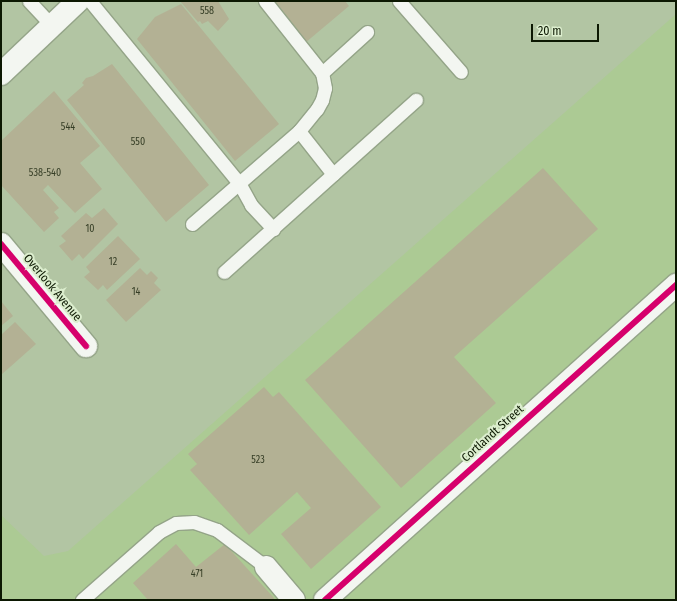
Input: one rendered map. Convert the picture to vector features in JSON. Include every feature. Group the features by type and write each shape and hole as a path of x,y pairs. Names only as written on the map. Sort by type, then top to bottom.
{"street":[{"path":"1,74 78,1"},
{"name":"Overlook Avenue","path":"1,244 86,346"},
{"name":"Cortlandt Street","path":"325,600 676,285"},
{"path":"266,567 294,600"}],"lane":[{"path":"29,1 52,26"},
{"path":"90,1 239,183 252,205 272,229"},
{"path":"192,224 299,131 317,109 322,100 325,88 322,73 265,1"},
{"path":"399,1 461,72"},
{"path":"322,73 367,32"},
{"path":"224,272 416,100"},
{"path":"299,131 334,174"},
{"path":"82,600 159,532 176,523 194,522 217,530 266,567"}],"shaded area":[{"path":"676,14 676,600 1,600 1,515 44,556 68,551"}],"building":[{"path":"180,1 218,1 229,19 218,31 208,21 202,24 200,21 198,22"},
{"path":"270,1 345,1 349,6 305,43"},
{"path":"181,4 279,124 235,161 137,39 155,17"},
{"path":"112,64 209,185 166,222 67,100 84,85 82,83 86,78 93,76"},
{"path":"54,91 100,146 80,163 102,189 75,213 48,185 43,190 59,208 54,212 59,218 44,232 1,185 1,141"},
{"path":"543,168 598,229 454,357 496,403 401,488 305,380"},
{"path":"104,208 118,224 83,259 79,254 72,261 59,246 66,241 61,236 86,213 92,218"},
{"path":"118,236 140,259 107,290 103,285 98,290 84,277 90,272 86,267"},
{"path":"140,268 147,275 151,271 158,278 154,283 161,290 126,322 106,300"},
{"path":"1,301 13,316 1,326"},
{"path":"15,322 36,344 1,375 1,335"},
{"path":"264,387 273,397 279,392 381,507 311,569 281,534 311,508 297,492 249,535 190,470 197,464 188,454"},
{"path":"176,544 196,567 225,544 274,598 273,600 148,600 133,583"}],"cycle path":[{"path":"1,244 86,346"},
{"path":"325,600 676,285"}]}
